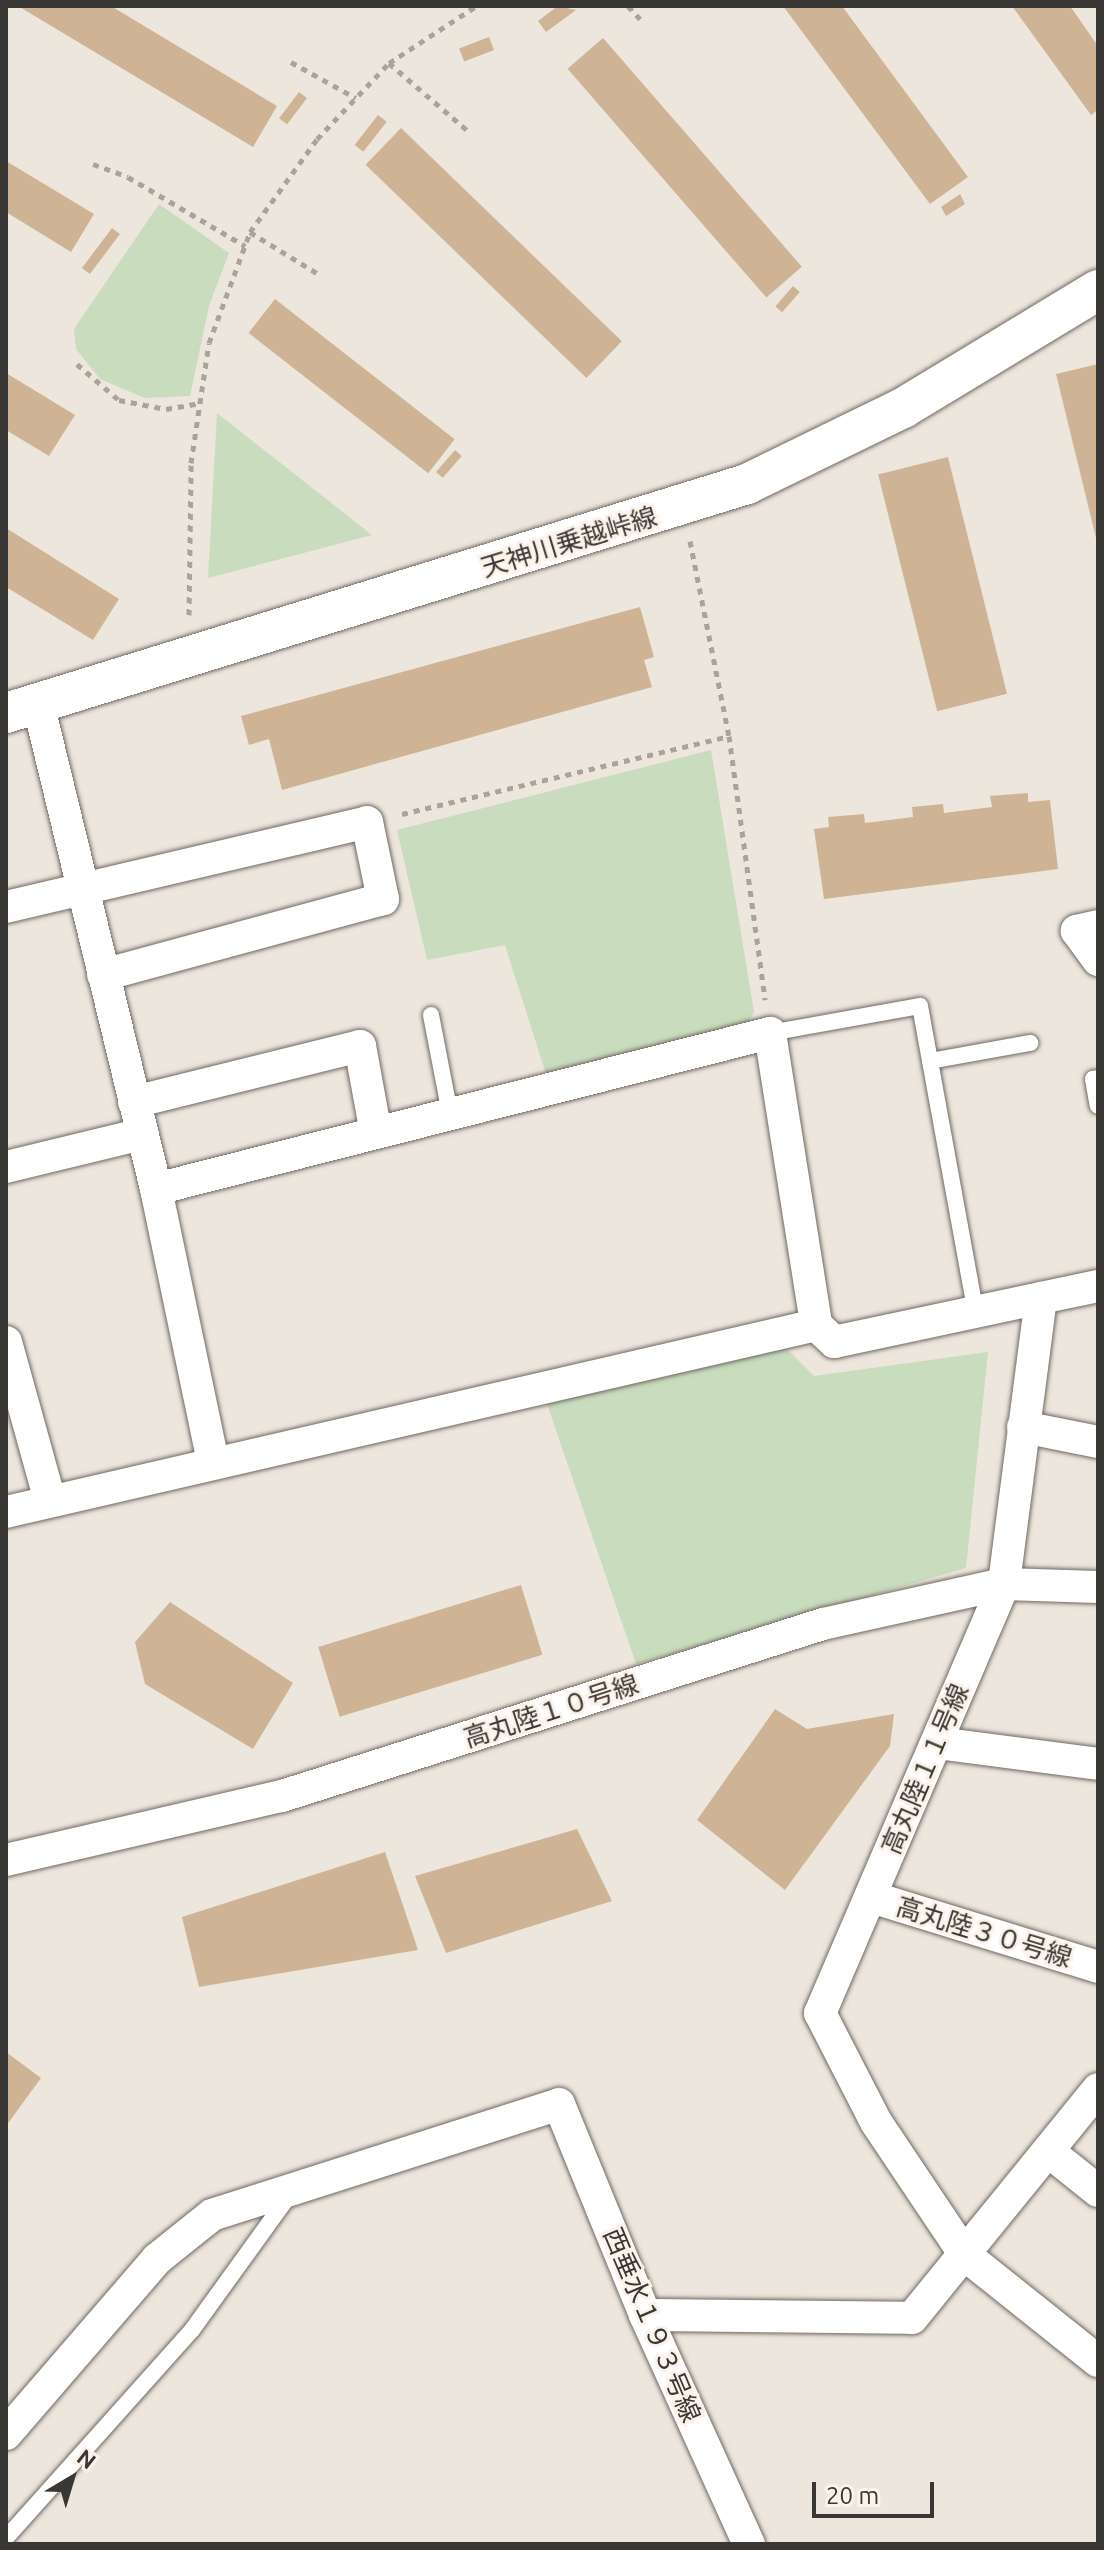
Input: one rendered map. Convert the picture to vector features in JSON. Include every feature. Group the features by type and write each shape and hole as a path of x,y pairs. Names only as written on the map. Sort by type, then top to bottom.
{"street":[{"name":"天神川乗越峠線","path":"22,708 189,655 684,508 841,441 1098,290"},
{"path":"22,708 81,889 103,975 156,1189 213,1462"},
{"path":"6,907 367,822 383,899 103,975"},
{"path":"1098,926 1077,931 1098,960"},
{"path":"156,1189 770,1033 816,1325 834,1342 1098,1286"},
{"path":"134,1102 360,1046 376,1133"},
{"path":"8,1157 142,1134"},
{"name":"高丸陸１１号線","path":"1041,1298 1004,1584 820,2013 876,2122 965,2255 1098,2361"},
{"path":"6,1512 816,1325"},
{"path":"6,1342 50,1501"},
{"path":"1023,1427 1098,1442"},
{"name":"高丸陸１０号線","path":"6,1860 282,1796 823,1624 1004,1584 1098,1587"},
{"path":"937,1743 1098,1764"},
{"name":"高丸陸３０号線","path":"871,1897 1098,1967"},
{"path":"645,2315 912,2318 1098,2089"},
{"name":"西垂水１９３号線","path":"295,2187 559,2104 645,2315 749,2544"},
{"path":"1048,2151 1098,2191"},
{"path":"6,2434 157,2259 212,2215 295,2187"}],"lane":[{"path":"770,1033 920,1006 976,1314"},
{"path":"431,1015 450,1114"},
{"path":"930,1061 1030,1043"},
{"path":"1098,1078 1093,1079 1098,1106"},
{"path":"6,2538 192,2330 295,2187"}],"path":[{"path":"189,655 191,463 209,343 250,232 317,139 389,63 476,6"},
{"path":"628,6 640,19"},
{"path":"291,62 356,98"},
{"path":"389,63 467,130"},
{"path":"93,164 128,177 245,246"},
{"path":"250,232 320,275"},
{"path":"77,364 119,400 166,409 200,403"},
{"path":"684,508 729,736 770,1033"},
{"path":"367,822 729,736"}],"green space":[{"path":"159,204 229,253 209,306 190,396 145,398 100,379 76,349 74,329"},
{"path":"217,413 372,535 208,578"},
{"path":"711,750 754,1012 745,1028 546,1074 505,945 427,960 397,830"},
{"path":"783,1345 814,1376 988,1352 966,1568 636,1664 547,1404"}],"building":[{"path":"18,6 111,6 277,106 253,147"},
{"path":"558,6 576,10 546,32 538,21"},
{"path":"783,6 842,6 968,177 930,204"},
{"path":"1012,6 1070,6 1098,46 1098,110 1091,115"},
{"path":"489,37 494,50 464,62 459,48"},
{"path":"603,38 802,267 766,298 568,69"},
{"path":"299,92 307,98 287,124 279,118"},
{"path":"378,115 387,122 363,152 355,145"},
{"path":"401,128 622,341 586,378 366,165"},
{"path":"6,161 94,214 71,252 6,212"},
{"path":"960,194 965,204 946,216 941,207"},
{"path":"112,228 120,234 90,274 82,268"},
{"path":"793,286 800,292 782,312 775,306"},
{"path":"275,299 455,439 428,473 249,333"},
{"path":"1098,364 1098,542 1097,542 1056,374"},
{"path":"6,373 75,415 49,456 6,430"},
{"path":"455,450 462,456 443,478 436,472"},
{"path":"948,457 1007,694 937,711 878,474"},
{"path":"6,528 119,599 93,640 6,587"},
{"path":"640,607 654,657 644,660 652,687 282,790 269,739 249,745 241,716"},
{"path":"1028,793 1028,802 1050,800 1058,869 824,899 814,829 829,827 828,817 864,814 865,823 913,817 912,807 943,804 944,813 992,807 990,796"},
{"path":"521,1585 542,1655 340,1717 318,1647"},
{"path":"170,1602 293,1683 253,1749 145,1684 135,1642"},
{"path":"775,1709 807,1729 894,1714 890,1746 785,1890 697,1820"},
{"path":"577,1829 612,1901 446,1953 415,1876"},
{"path":"385,1852 418,1950 199,1987 182,1917"},
{"path":"6,2052 41,2078 6,2126"}]}
